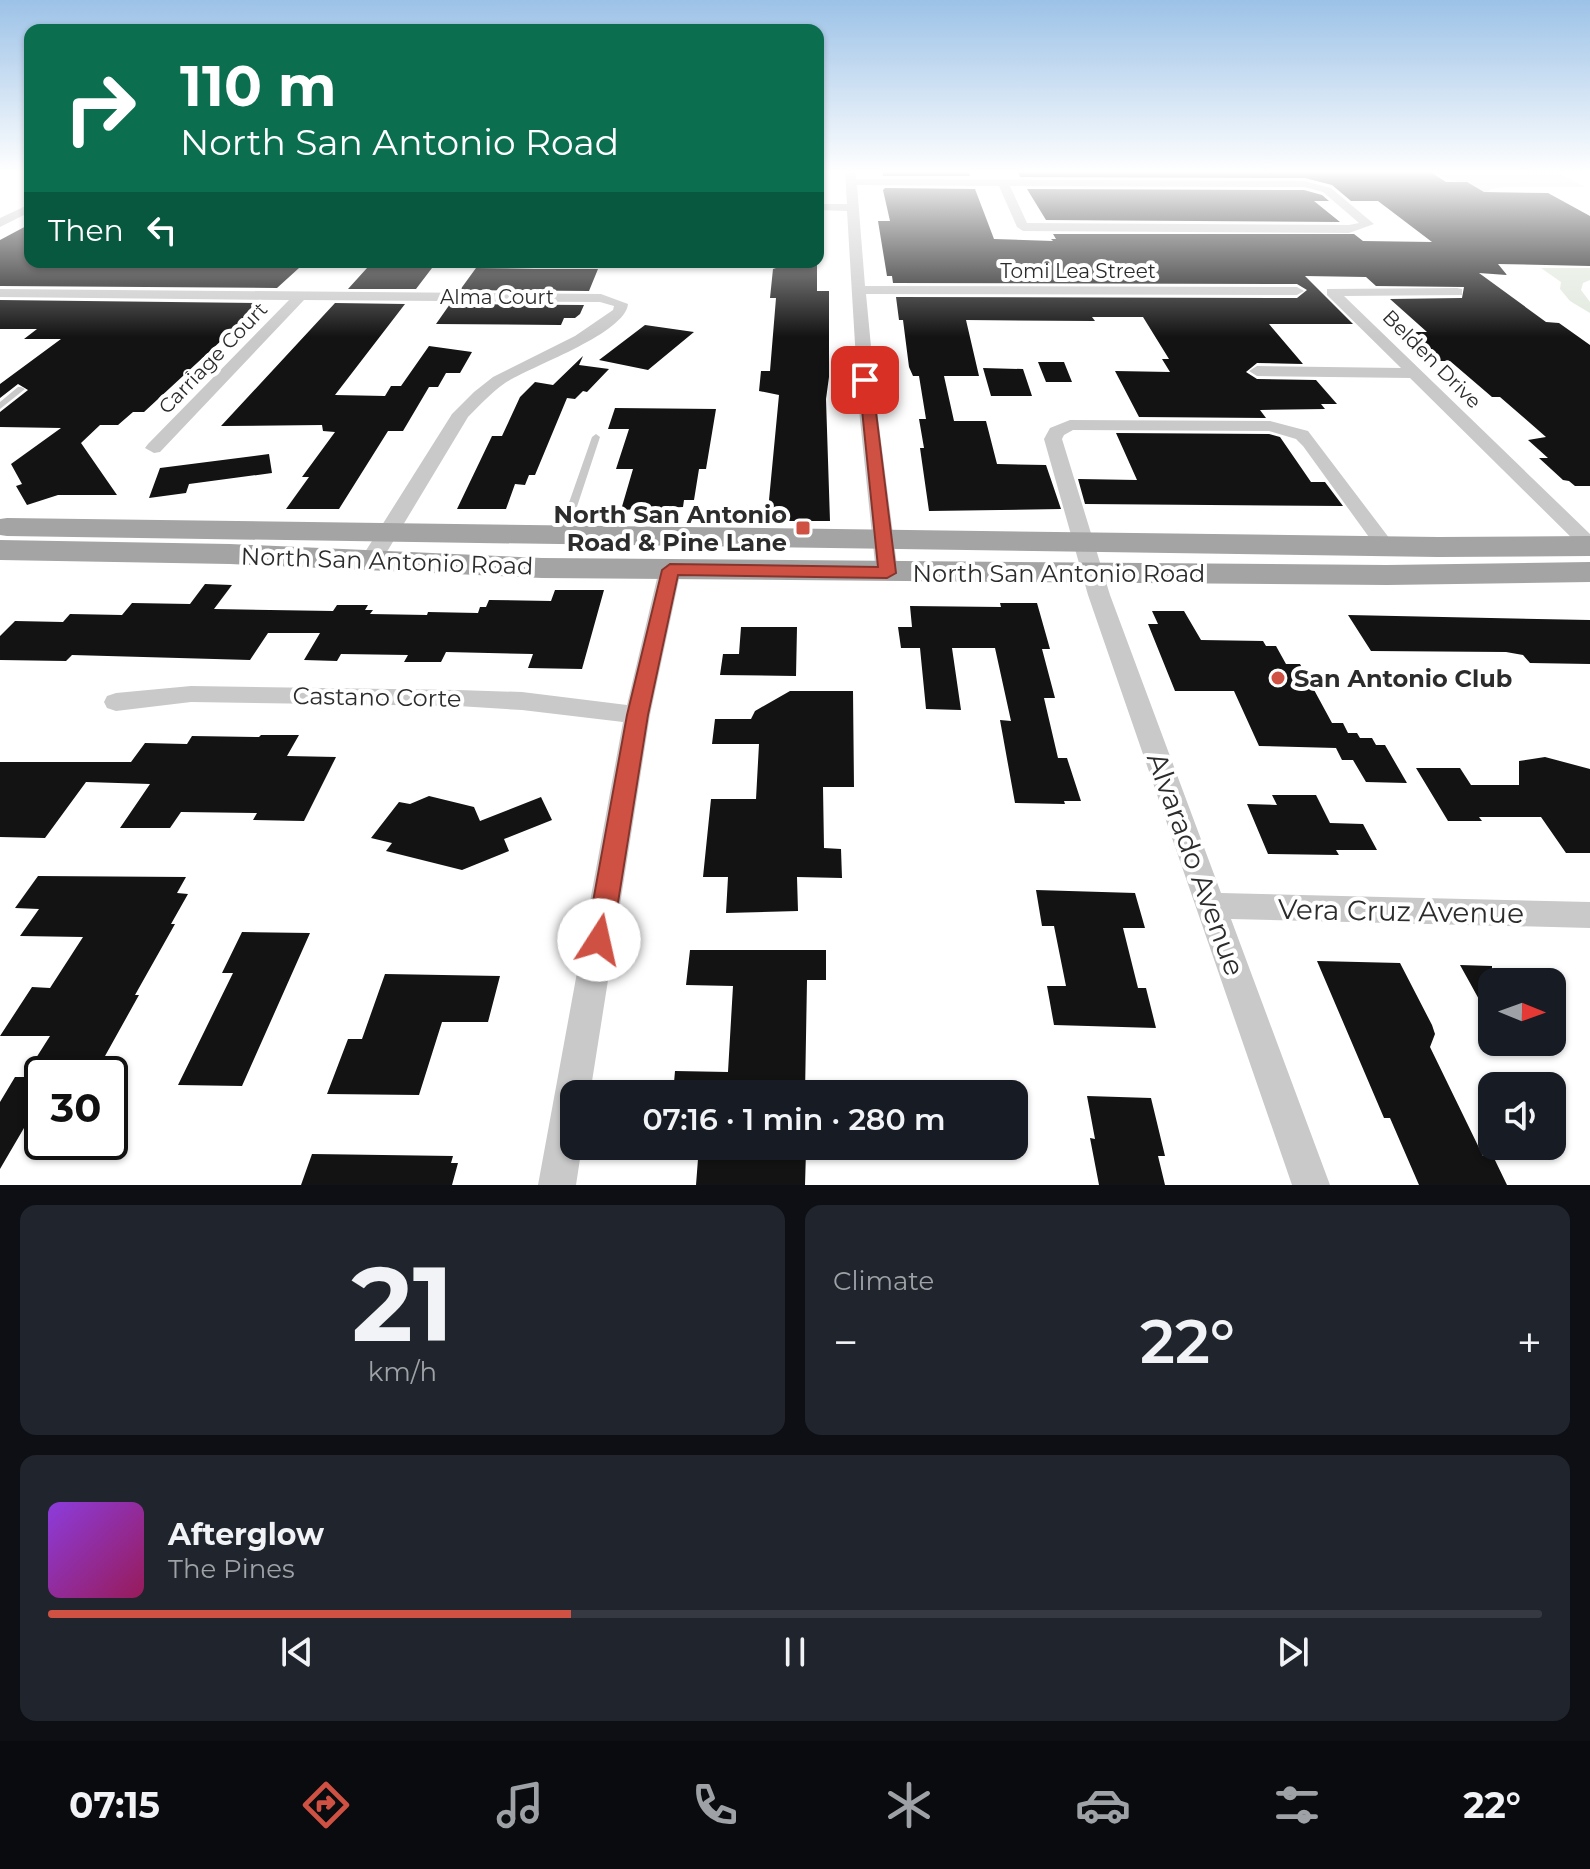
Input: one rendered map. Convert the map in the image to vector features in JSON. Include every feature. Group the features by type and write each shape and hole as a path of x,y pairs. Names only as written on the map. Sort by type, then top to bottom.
{"main road":[{"name":"North San Antonio Road","path":"0,527 388,530 884,540 1087,557 1372,575 1590,572"},
{"name":"North San Antonio Road","path":"0,550 670,570 887,573 1087,557 1386,547 1590,546"}],"street":[{"path":"854,226 868,410 887,573"},
{"path":"1023,226 1366,226"},
{"name":"Tomi Lea Street","path":"859,290 1297,291"},
{"name":"Belden Drive","path":"1457,292 1332,292 1590,546"},
{"name":"Alma Court","path":"0,293 601,298 621,304 620,312 580,339 522,365 477,394 461,414 371,560"},
{"name":"Carriage Court","path":"154,448 300,296"},
{"path":"1257,371 1415,373"},
{"name":"Alvarado Avenue","path":"1311,1185 1087,557 1053,447 1056,432 1070,425 1233,425 1270,426 1302,435 1386,547"},
{"path":"557,1185 637,715 670,570"},
{"name":"Castano Corte","path":"116,702 191,694 458,698 522,701 637,715"},
{"name":"Vera Cruz Avenue","path":"1212,906 1590,915"}],"lane":[{"path":"0,406 21,389"},
{"path":"563,534 596,437"}],"shaded area":[{"path":"1541,268 1590,268 1590,280 1583,283 1581,290 1590,302 1590,313 1570,301 1560,289 1561,282"}],"building":[{"path":"879,226 989,226 994,239 1053,241 1051,239 1056,239 1053,234 1354,234 1363,241 1432,242 1411,226 1590,226 1590,266 1498,264 1507,275 1479,273 1546,322 1559,323 1590,345 1590,486 1575,486 1563,480 1539,458 1548,458 1528,440 1546,437 1500,397 1492,397 1450,361 1437,361 1404,332 1427,332 1390,299 1462,298 1464,287 1376,286 1366,277 1305,276 1353,324 1269,324 1303,364 1257,363 1246,372 1257,379 1316,380 1337,404 1321,404 1325,409 1260,410 1266,418 1139,417 1115,371 1170,372 1162,359 1169,359 1143,317 1092,317 1095,321 966,320 979,376 944,376 954,421 986,421 997,464 1046,465 1061,509 929,511 919,419 926,419 919,376 913,376 909,367 903,320 899,320 896,297 1297,298 1307,290 1297,284 893,283 892,276 887,276"},
{"path":"24,227 24,268 299,268 277,288 0,286 0,240"},
{"path":"367,268 432,268 416,289 348,289"},
{"path":"476,268 598,269 589,291 460,290"},
{"path":"817,268 817,291 829,291 826,399 830,521 767,521 779,395 759,391 761,371 770,371 776,298 770,298 773,269"},
{"path":"0,300 262,303 144,412 133,412 118,425 100,425 81,443 117,495 58,495 27,505 16,486 22,484 11,464 61,428 0,427 0,412 28,390 18,384 0,398 0,384 61,339 24,339 37,329 0,329"},
{"path":"335,303 405,304 335,395 385,396 391,386 401,386 429,346 472,352 460,373 446,373 438,387 429,387 403,431 388,431 339,509 286,509 309,477 302,477 335,432 323,431 322,425 221,426"},
{"path":"450,304 584,305 580,314 575,318 564,318 561,325 436,324"},
{"path":"645,325 694,332 648,370 599,360"},
{"path":"583,356 579,365 609,369 587,392 583,391 575,399 567,398 535,475 529,475 525,485 515,484 506,509 457,509 492,436 502,436 520,397 535,382 553,385"},
{"path":"1038,362 1064,362 1072,382 1046,382"},
{"path":"983,368 1023,369 1032,396 991,396"},
{"path":"615,408 716,409 706,469 699,469 694,500 684,500 683,507 621,510 633,469 616,469 629,429 608,429"},
{"path":"1116,433 1269,434 1280,437 1311,482 1325,482 1343,506 1085,504 1078,479 1137,480"},
{"path":"269,454 272,473 189,484 186,493 149,498 160,468"},
{"path":"205,584 232,585 214,609 333,611 337,605 368,605 365,610 373,610 370,614 427,615 428,612 478,613 489,600 551,601 555,590 604,590 582,669 528,668 533,654 446,652 441,662 404,662 408,655 341,654 337,661 304,660 320,633 268,633 250,660 72,655 66,661 0,660 0,636 15,621 63,622 70,614 122,615 132,603 190,604"},
{"path":"1000,603 1037,603 1050,649 1042,649 1055,698 1044,698 1058,758 1067,758 1081,801 1064,801 1065,804 1015,803 1000,720 1011,721 995,648 952,648 961,710 926,709 920,648 901,648 898,627 912,627 910,606 1001,607"},
{"path":"1152,611 1184,611 1201,640 1263,641 1266,646 1276,646 1286,664 1300,664 1332,723 1343,723 1348,733 1357,733 1360,738 1372,738 1376,745 1385,745 1407,783 1366,782 1353,760 1342,760 1336,748 1259,746 1234,691 1175,691 1148,624 1158,624"},
{"path":"1348,615 1590,620 1590,664 1530,663 1523,655 1506,652 1371,651"},
{"path":"741,627 797,627 796,676 720,675 723,654 739,654"},
{"path":"790,691 853,691 854,787 823,787 824,848 841,849 842,878 797,877 798,911 726,913 728,877 703,877 711,799 756,799 759,744 712,744 715,719 751,719 755,711"},
{"path":"299,735 287,756 336,757 304,821 253,820 257,813 181,812 170,828 120,828 150,784 86,782 45,838 0,837 0,762 131,762 145,743 187,744 192,736"},
{"path":"1545,757 1590,769 1590,853 1566,853 1541,817 1479,817 1482,821 1448,821 1416,768 1460,768 1471,785 1519,785 1519,761"},
{"path":"1272,795 1316,795 1330,823 1363,824 1377,850 1336,850 1339,855 1268,854 1247,804 1277,805"},
{"path":"429,796 474,807 480,821 541,797 552,820 504,839 509,851 462,870 386,851 392,843 371,838 399,802 410,804"},
{"path":"38,876 186,877 177,893 188,894 171,924 175,924 105,1056 37,1056 50,1036 0,1036 32,987 50,988 83,937 20,936 39,909 15,908"},
{"path":"1036,890 1135,893 1145,928 1123,928 1138,988 1146,988 1156,1028 1054,1025 1047,986 1066,986 1054,926 1042,926"},
{"path":"242,932 310,933 242,1086 178,1085 233,973 222,973"},
{"path":"690,950 826,950 826,980 807,980 805,1080 674,1080 675,1071 728,1072 733,986 686,985"},
{"path":"1317,961 1400,963 1432,1025 1435,1034 1430,1047 1478,1146 1478,1160 1495,1160 1507,1185 1419,1185 1390,1118 1384,1118"},
{"path":"1460,965 1492,966 1478,968 1478,998"},
{"path":"385,974 500,976 488,1022 442,1022 419,1095 327,1094 348,1039 362,1039"},
{"path":"15,1077 24,1077 24,1128 0,1169 0,1102"},
{"path":"1087,1096 1151,1098 1165,1156 1158,1156 1165,1185 1099,1185 1090,1138 1095,1139"},
{"path":"312,1154 453,1156 451,1163 458,1163 452,1185 301,1185"},
{"path":"698,1160 806,1160 805,1185 696,1185"}],"place":[{"name":"North San Antonio Road & Pine Lane","path":"803,528"},
{"name":"San Antonio Club","path":"1278,678"}],"route":[{"path":"599,940 637,715 670,570 887,573 865,380"}]}
